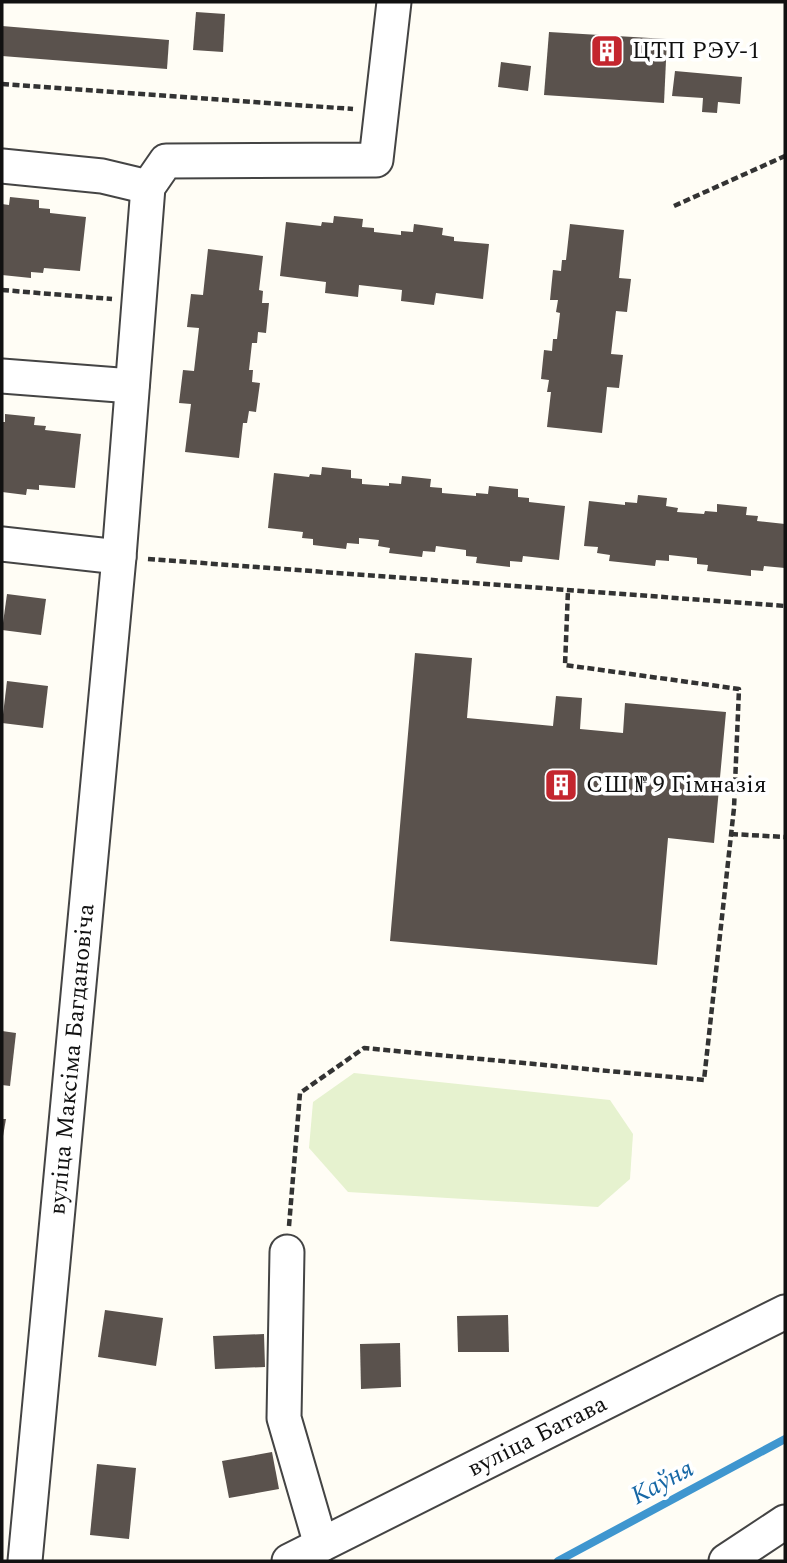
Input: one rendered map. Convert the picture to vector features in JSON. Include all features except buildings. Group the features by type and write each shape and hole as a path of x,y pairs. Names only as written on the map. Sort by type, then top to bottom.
{"street":[{"path":"2,166 103,176 148,187 166,161 376,160 394,2"},
{"name":"вуліца Максіма Багдановіча","path":"25,1561 119,557 148,187"},
{"path":"2,376 132,386"},
{"path":"2,544 119,557"},
{"path":"287,1252 284,1418 321,1545"},
{"name":"вуліца Батава","path":"289,1561 785,1312"},
{"path":"726,1561 785,1522"}],"path":[{"path":"2,84 382,111"},
{"path":"674,206 785,156"},
{"path":"2,289 139,301"},
{"path":"119,557 785,606"},
{"path":"287,1252 300,1093 364,1048 704,1080 734,808 739,689 565,665 568,590"},
{"path":"731,834 785,837"}],"green space":[{"path":"354,1073 610,1100 633,1134 630,1179 598,1207 348,1192 309,1148 313,1102"}],"waterway":[{"name":"Каўня","path":"558,1561 785,1439"}],"place":[{"name":"ЦТП РЭУ-1","path":"607,51"},
{"name":"СШ № 9 Гімназія","path":"561,785"}]}
